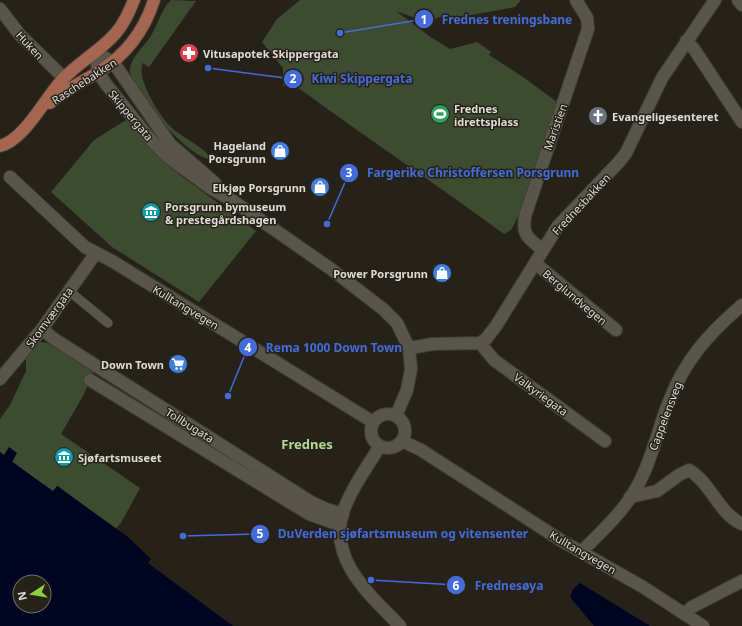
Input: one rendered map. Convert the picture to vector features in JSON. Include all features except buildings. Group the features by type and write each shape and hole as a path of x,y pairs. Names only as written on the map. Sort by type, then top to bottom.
{"main road":[{"name":"Raschebakken","path":"34,116 49,94 64,78 112,38 120,27 134,0"},
{"name":"Raschebakken","path":"0,146 10,142 34,116 61,93 98,72 121,56 138,36 154,0"}],"street":[{"name":"Maristien","path":"543,250 525,234 524,216 574,74 588,29 587,18 576,0"},
{"name":"Frednesbakken","path":"480,343 486,339 496,326 562,221 626,153 656,89 686,41 715,0"},
{"path":"738,0 742,5"},
{"name":"Huken","path":"0,9 25,40 64,78"},
{"path":"686,41 694,49 742,122"},
{"name":"Skippergata","path":"95,52 113,62 170,144 214,181 233,201"},
{"name":"Skippergata","path":"95,52 98,72 106,84 135,120 168,157 209,187 233,201 331,269 383,309 401,330 409,348 411,369 402,405 396,416"},
{"name":"Kulltangvegen","path":"10,177 85,246 112,261 373,422"},
{"name":"Skomværgata","path":"0,379 42,329 96,253"},
{"name":"Berglundvegen","path":"535,263 616,330"},
{"path":"69,291 108,323"},
{"name":"Cappelensveg","path":"581,552 630,497 638,484 668,404 686,367 714,329 742,304"},
{"name":"Tollbugata","path":"42,329 61,343 311,502 326,509 342,520"},
{"path":"409,348 433,344 480,343"},
{"name":"Valkyriegata","path":"480,343 494,360 605,441"},
{"path":"90,380 309,514 342,520"},
{"path":"386,414 396,416 401,420 405,430 402,441 392,448 380,446 372,438 373,422 386,414"},
{"name":"Kulltangvegen","path":"402,441 421,450 581,552 643,587 703,626"},
{"path":"380,446 354,488 342,520 341,547 348,564 363,586 400,626"},
{"path":"630,497 657,490 679,474 689,470 698,477 734,519 742,524"},
{"path":"684,614 692,607 742,580"}],"green space":[{"path":"171,0 196,1 149,67 143,63 143,78 150,98 162,117 173,129 194,143 209,155 211,159 201,156 189,148 163,123 140,93 133,80 130,70 132,61 153,33 165,8"},
{"path":"300,0 521,0 515,7 466,16 440,17 426,22 396,11 432,38 450,49 477,42 491,52 489,55 523,77 557,102 517,219 511,230 504,234 297,87 283,86 283,68 262,42 277,19"},
{"name":"Porsgrunn bymuseum & prestegårdshagen","path":"126,120 154,152 180,175 256,231 199,302 112,247 51,192 94,140"},
{"path":"40,342 47,343 94,371 83,396 61,434 140,488 121,523 115,529 58,486 53,492 0,452 0,419 10,405 26,371 26,358"}],"water":[{"path":"9,447 17,453 12,462 53,491 57,486 128,537 151,559 148,563 233,626 0,626 0,452 4,455"},
{"path":"580,583 650,626 594,626 570,597 573,589"}],"place":[{"name":"Frednes treningsbane","path":"340,33"},
{"name":"Vitusapotek Skippergata","path":"189,53"},
{"name":"Kiwi Skippergata","path":"208,68"},
{"name":"Frednes idrettsplass","path":"440,114"},
{"name":"Evangeligesenteret","path":"598,116"},
{"name":"Hageland Porsgrunn","path":"280,151"},
{"name":"Elkjøp Porsgrunn","path":"320,187"},
{"name":"Porsgrunn bymuseum & prestegårdshagen","path":"151,212"},
{"name":"Fargerike Christoffersen Porsgrunn","path":"327,224"},
{"name":"Power Porsgrunn","path":"442,273"},
{"name":"Down Town","path":"178,364"},
{"name":"Rema 1000 Down Town","path":"228,396"},
{"name":"Sjøfartsmuseet","path":"64,457"},
{"name":"DuVerden sjøfartsmuseum og vitensenter","path":"183,536"},
{"name":"Frednesøya","path":"371,580"}],"district":[{"name":"Frednes","path":"307,444"}]}
